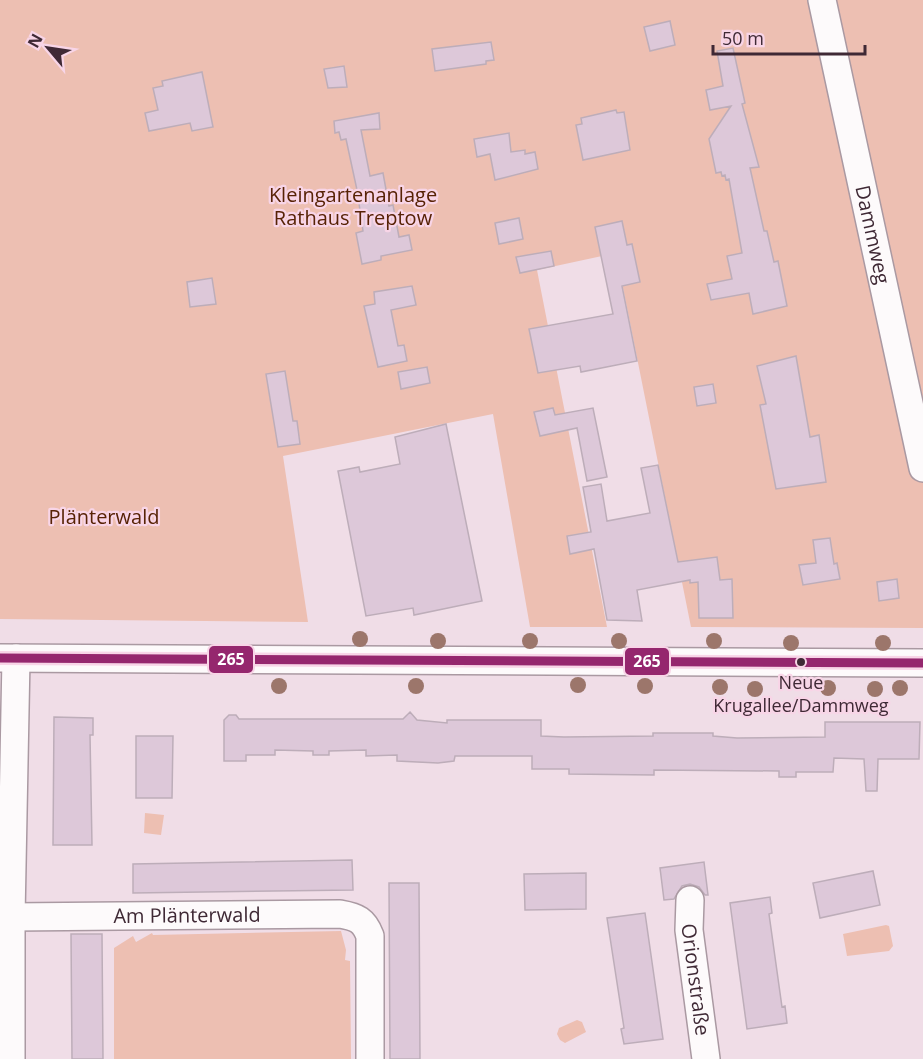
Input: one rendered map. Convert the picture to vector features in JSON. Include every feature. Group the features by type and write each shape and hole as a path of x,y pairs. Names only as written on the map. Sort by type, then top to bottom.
{"street":[{"name":"Dammweg","path":"822,0 923,468"},
{"path":"7,1051 10,917 8,658 923,663"},
{"name":"Orionstraße","path":"690,900 689,930 706,1059"},
{"name":"Am Plänterwald","path":"10,917 340,914 360,920 370,936 370,1059"}],"green space":[{"name":"Kleingartenanlage Rathaus Treptow","path":"0,0 923,0 923,628 691,627 616,253 537,270 607,627 530,627 493,414 283,456 308,622 0,619"},
{"path":"145,813 164,815 161,835 144,833"},
{"path":"889,926 893,946 889,951 847,956 843,934"},
{"path":"341,931 346,950 345,960 350,961 351,1059 114,1059 114,948 133,936 136,942 152,933 153,935"},
{"path":"577,1020 582,1022 586,1032 565,1043 560,1040 557,1034 559,1028"}],"building":[{"path":"670,21 675,45 650,51 644,27"},
{"path":"491,42 494,60 486,61 486,64 435,71 432,49"},
{"path":"733,48 745,103 742,104 759,167 750,168 764,231 767,231 774,262 778,261 787,306 753,314 749,293 711,300 707,284 732,279 727,256 742,253 729,179 726,180 725,175 722,176 721,172 716,173 709,139 731,106 710,110 706,90 723,86 717,51"},
{"path":"344,66 347,87 328,88 324,69"},
{"path":"202,72 213,127 192,131 190,123 149,131 145,113 158,110 153,88 163,86 162,81"},
{"path":"616,110 617,113 624,112 630,150 583,160 576,125 582,124 581,118"},
{"path":"379,113 380,129 361,130 370,176 383,173 389,206 393,205 399,237 409,235 412,250 381,256 381,260 362,264 356,233 363,231 357,190 346,139 341,140 339,132 335,133 334,121"},
{"path":"509,133 511,152 525,150 525,154 535,152 538,169 495,180 490,154 477,157 474,139"},
{"path":"519,218 523,239 499,244 495,223"},
{"path":"622,221 627,245 632,244 640,282 622,286 637,361 581,372 580,366 538,373 529,329 613,314 595,227"},
{"path":"551,251 554,266 520,273 516,257"},
{"path":"212,278 216,304 190,307 187,282"},
{"path":"412,286 416,305 391,310 398,346 404,345 407,361 378,367 364,306 375,304 374,292"},
{"path":"796,356 810,437 819,435 826,482 776,489 760,405 766,404 757,366"},
{"path":"427,367 430,383 401,389 398,372"},
{"path":"285,371 293,421 297,421 300,444 278,447 266,374"},
{"path":"713,384 716,403 697,406 694,387"},
{"path":"553,408 555,415 593,408 607,477 587,481 577,428 540,436 534,412"},
{"path":"446,424 482,601 414,615 413,608 366,616 338,471 359,467 360,472 400,464 395,437"},
{"path":"658,465 678,562 717,557 720,580 732,579 733,618 699,618 698,582 690,583 690,580 637,590 642,621 607,620 594,549 570,554 567,536 591,532 583,487 601,484 607,521 650,513 641,468"},
{"path":"830,538 834,564 837,563 840,579 803,585 799,565 816,563 813,540"},
{"path":"897,579 899,598 879,601 877,582"},
{"path":"410,712 417,720 447,723 447,720 541,720 541,736 564,737 713,733 713,736 737,738 825,737 825,722 920,722 919,759 878,759 877,791 866,791 864,759 834,758 833,772 796,772 796,777 779,777 779,771 654,770 654,775 569,774 569,769 532,769 532,756 455,756 454,761 438,763 397,761 397,755 366,756 366,750 329,751 329,755 313,755 313,751 275,750 275,755 246,755 246,761 224,761 224,720 229,715 236,715 239,719 403,719"},
{"path":"54,717 93,718 93,735 90,735 92,845 53,845"},
{"path":"136,736 173,736 172,798 136,798"},
{"path":"352,860 353,890 133,893 133,864"},
{"path":"704,862 708,895 705,895 699,887 690,884 682,886 674,899 664,900 660,868"},
{"path":"873,871 880,905 820,918 813,883"},
{"path":"586,873 586,909 525,910 524,874"},
{"path":"389,883 419,883 420,1059 390,1059"},
{"path":"770,897 772,913 769,914 782,1007 785,1006 787,1023 747,1029 730,903"},
{"path":"645,913 663,1039 624,1044 621,1029 624,1028 607,918"},
{"path":"71,934 102,934 103,1059 72,1059"}],"transit line":[{"name":"265","path":"0,658 923,663"}],"place":[{"name":"Neue Krugallee/Dammweg","path":"801,662"}],"park label":[{"name":"Plänterwald","path":"104,517"}]}
